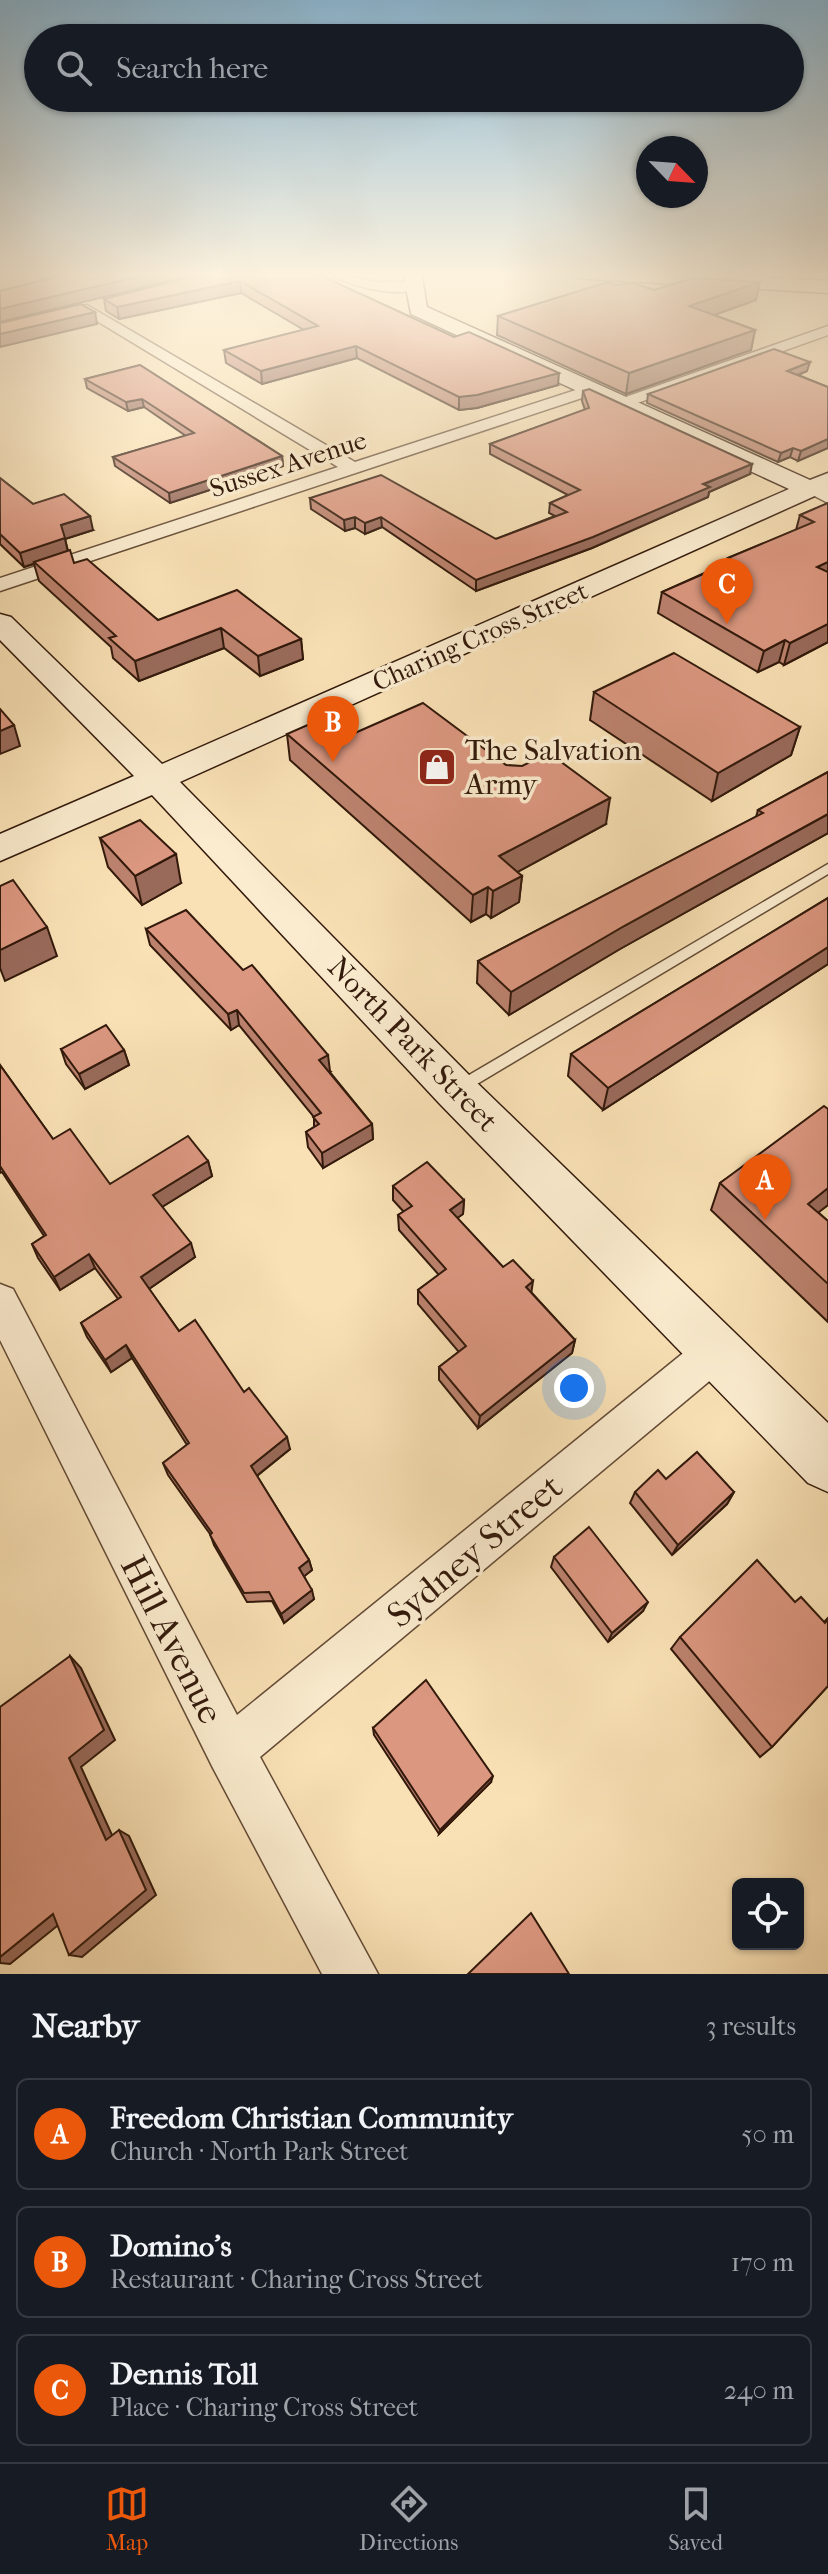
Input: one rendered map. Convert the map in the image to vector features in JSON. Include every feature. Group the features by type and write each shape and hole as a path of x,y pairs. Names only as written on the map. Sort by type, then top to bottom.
{"main road":[{"path":"535,364 822,489"},
{"name":"Charing Cross Street","path":"0,849 822,489"},
{"name":"North Park Street","path":"0,623 158,780 455,1090 828,1463"}],"street":[{"path":"172,364 355,470"},
{"path":"623,403 732,364"},
{"name":"Sussex Avenue","path":"0,585 591,390"},
{"name":"Hill Avenue","path":"0,1301 230,1751 351,1974"},
{"name":"Sydney Street","path":"230,1751 717,1350"}],"lane":[{"path":"455,1090 828,868"}],"building":[{"path":"249,364 287,364 261,371"},
{"path":"393,364 540,364 559,373 477,395 459,397"},
{"path":"609,364 655,364 629,373"},
{"path":"732,364 805,364 787,371 828,387 828,439 801,451 793,448 781,453 648,394"},
{"path":"140,365 282,456 169,493 113,457 194,433 142,399 126,402 85,379"},
{"path":"589,389 752,464 703,484 710,487 593,537 476,580 381,517 365,523 355,517 344,520 310,498 381,475 496,539 567,512 550,503 580,490 490,444 589,408 583,391"},
{"path":"0,478 33,504 64,494 90,516 61,525 65,538 20,553 0,534"},
{"path":"828,503 828,562 817,567 828,572 828,624 790,643 785,640 764,651 662,592 733,561 728,558 814,522 800,515"},
{"path":"70,550 74,563 87,559 158,620 237,590 301,639 258,656 221,628 135,661 109,638 116,636 34,562"},
{"path":"674,653 800,727 718,773 594,692"},
{"path":"423,703 506,765 522,766 549,753 610,798 499,856 522,876 493,891 488,887 473,895 287,734 326,717 348,736"},
{"path":"0,709 14,725 0,731"},
{"path":"828,772 828,814 511,992 478,961 763,813 758,810"},
{"path":"140,820 176,854 135,876 100,838"},
{"path":"13,880 47,927 0,950 0,886"},
{"path":"828,898 828,947 608,1088 571,1054"},
{"path":"186,910 243,970 252,965 328,1055 319,1060 372,1124 322,1153 306,1132 319,1124 313,1117 321,1113 237,1010 228,1014 146,929"},
{"path":"106,1025 124,1050 79,1074 61,1049"},
{"path":"0,1065 53,1139 70,1129 110,1184 188,1136 208,1161 153,1195 191,1243 141,1277 179,1331 195,1320 244,1392 249,1388 287,1437 251,1466 309,1560 299,1568 312,1590 281,1614 269,1592 244,1593 210,1535 212,1533 163,1463 189,1443 126,1345 105,1360 81,1323 121,1297 89,1254 54,1277 32,1244 46,1235 0,1166"},
{"path":"824,1106 828,1109 828,1188 808,1204 828,1221 828,1284 720,1183"},
{"path":"427,1162 464,1200 450,1210 503,1267 513,1260 533,1281 526,1287 575,1340 480,1416 439,1367 466,1346 418,1290 446,1269 398,1215 412,1206 393,1186"},
{"path":"697,1452 734,1492 678,1545 635,1492 658,1470 666,1479"},
{"path":"589,1527 648,1602 612,1633 554,1557"},
{"path":"757,1560 795,1602 801,1597 825,1623 828,1619 828,1686 772,1747 680,1637"},
{"path":"70,1656 104,1730 69,1758 106,1840 119,1830 146,1890 69,1955 53,1914 0,1957 0,1707"},
{"path":"426,1680 493,1776 440,1830 373,1728"},
{"path":"531,1913 569,1974 468,1974"}],"place":[{"name":"Dennis Toll","path":"727,624"},
{"name":"Domino's","path":"333,762"},
{"name":"The Salvation Army","path":"437,767"},
{"name":"Freedom Christian Community","path":"765,1220"}]}
